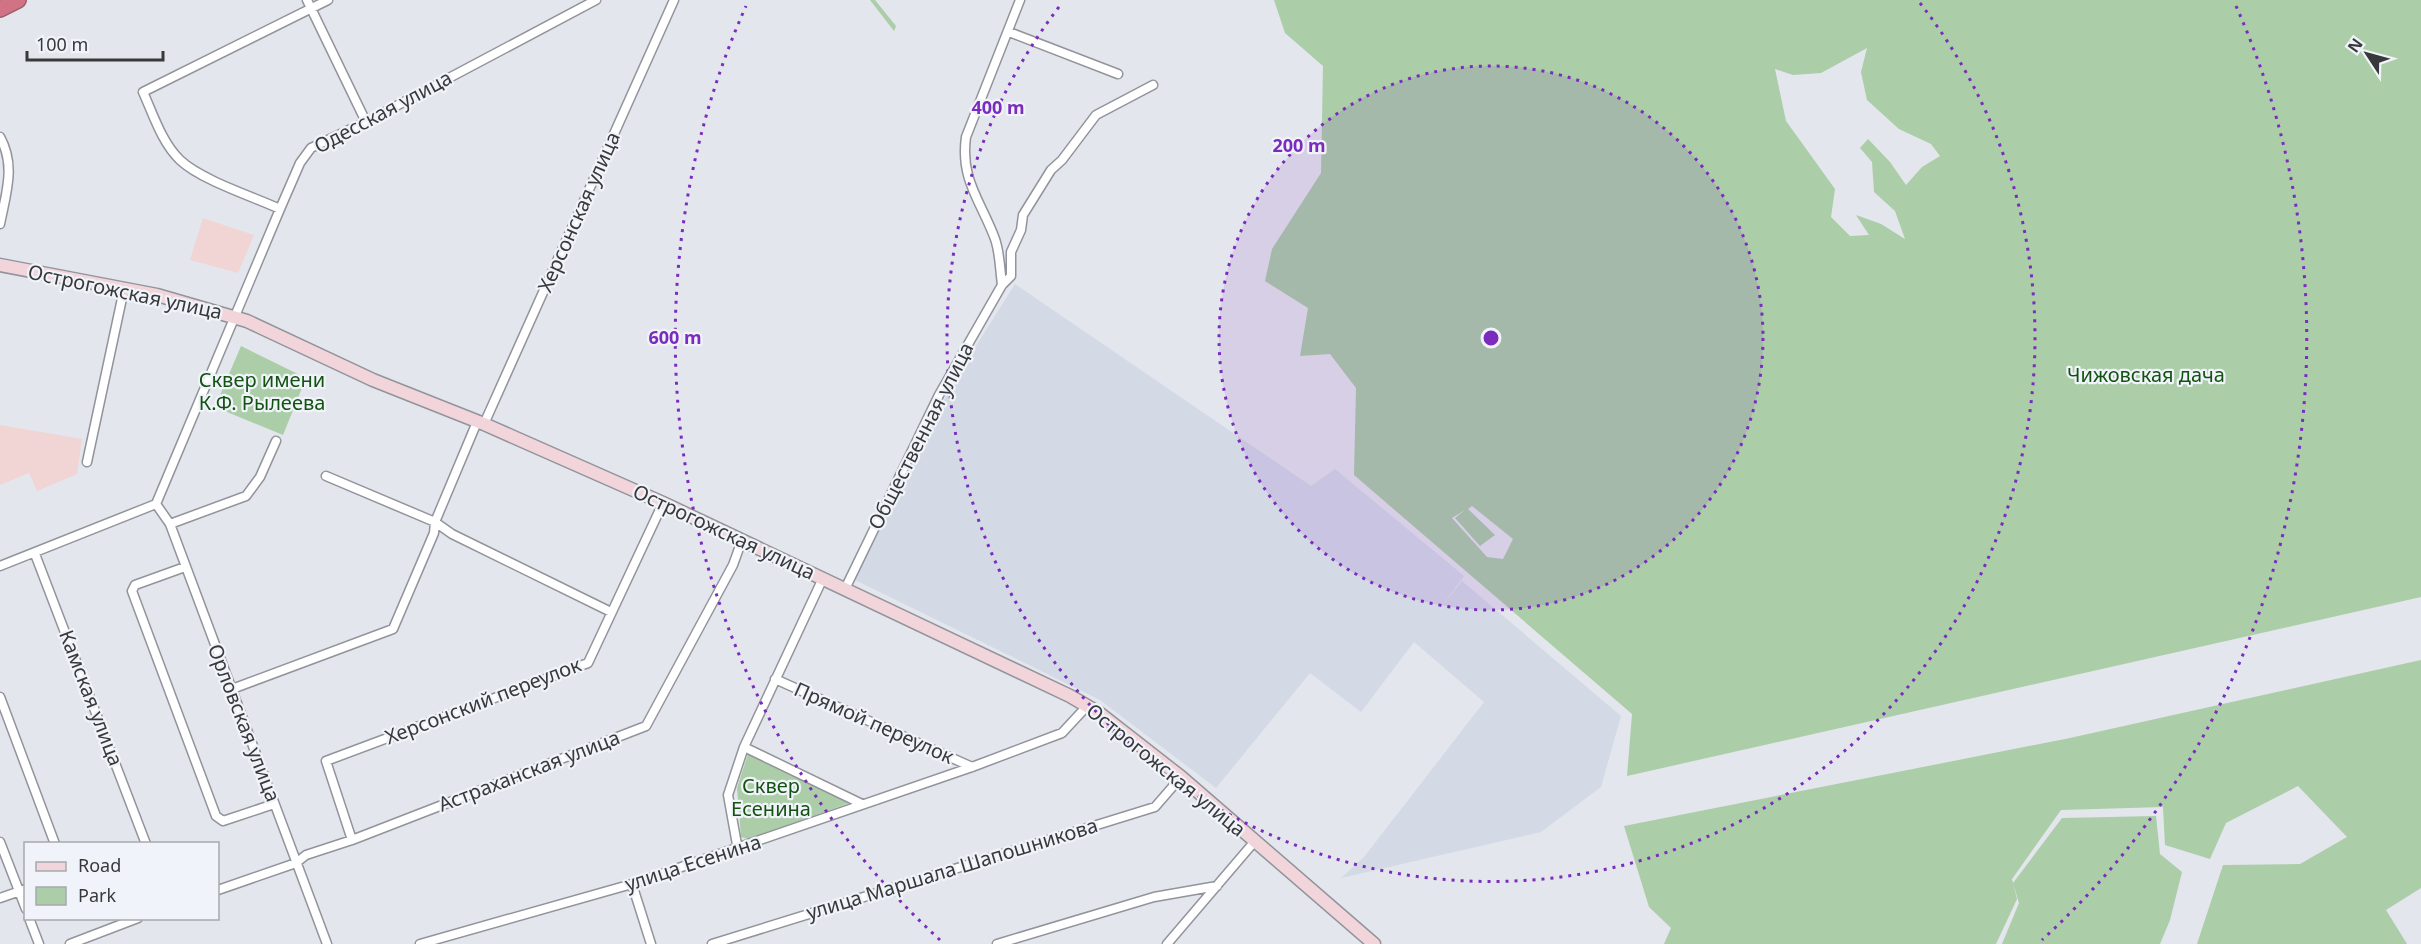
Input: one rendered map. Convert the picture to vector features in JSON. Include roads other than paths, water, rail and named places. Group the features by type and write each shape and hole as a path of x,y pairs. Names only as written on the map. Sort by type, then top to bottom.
{"highway":[{"path":"0,9 18,0"}],"street":[{"path":"307,0 366,122"},
{"path":"280,208 211,178 181,161 160,131 142,92 328,0"},
{"name":"Одесская улица","path":"156,504 280,208 300,163 310,148 366,122 596,0"},
{"name":"Херсонская улица","path":"232,689 393,628 434,533 435,522 674,0"},
{"path":"1002,285 995,240 967,177 963,157 966,137 1020,0"},
{"path":"1009,32 1118,74"},
{"name":"Общественная улица","path":"845,589 934,404 1002,285 1011,276 1011,252 1021,230 1023,214 1051,170 1062,160 1096,115 1153,85"},
{"path":"0,137 9,153 0,224"},
{"name":"Острогожская улица","path":"0,266 124,289 235,317 373,380 480,423 663,503 1088,705 1181,777 1374,944"},
{"path":"87,462 124,289"},
{"path":"170,524 246,496 260,477 276,441"},
{"path":"326,476 435,522 452,534 611,612"},
{"name":"Херсонский переулок","path":"352,840 326,761 588,663 663,503"},
{"path":"0,566 156,504"},
{"name":"Орловская улица","path":"156,504 170,524 327,944"},
{"name":"Астраханская улица","path":"219,890 296,863 306,855 352,840 646,726 733,564 742,540"},
{"name":"Камская улица","path":"35,554 146,842"},
{"path":"185,567 135,585 132,591 216,816 223,821 274,804"},
{"path":"738,850 728,795 744,747 823,578"},
{"name":"Прямой переулок","path":"775,680 972,767"},
{"path":"0,697 56,842"},
{"name":"улица Есенина","path":"420,944 632,884 738,850 862,804 972,767 1062,733 1088,705"},
{"path":"744,747 862,804"},
{"name":"улица Маршала Шапошникова","path":"712,944 1155,807 1181,777"},
{"path":"0,842 22,890 0,898"},
{"path":"1171,943 1255,842"},
{"path":"632,884 651,944"},
{"path":"997,944 1154,897 1217,886"},
{"path":"30,920 39,944"},
{"path":"70,944 133,920"}],"park label":[{"name":"Чижовская дача","path":"2146,375"},
{"name":"Сквер имени К.Ф. Рылеева","path":"262,392"},
{"name":"Сквер Есенина","path":"771,798"}]}
